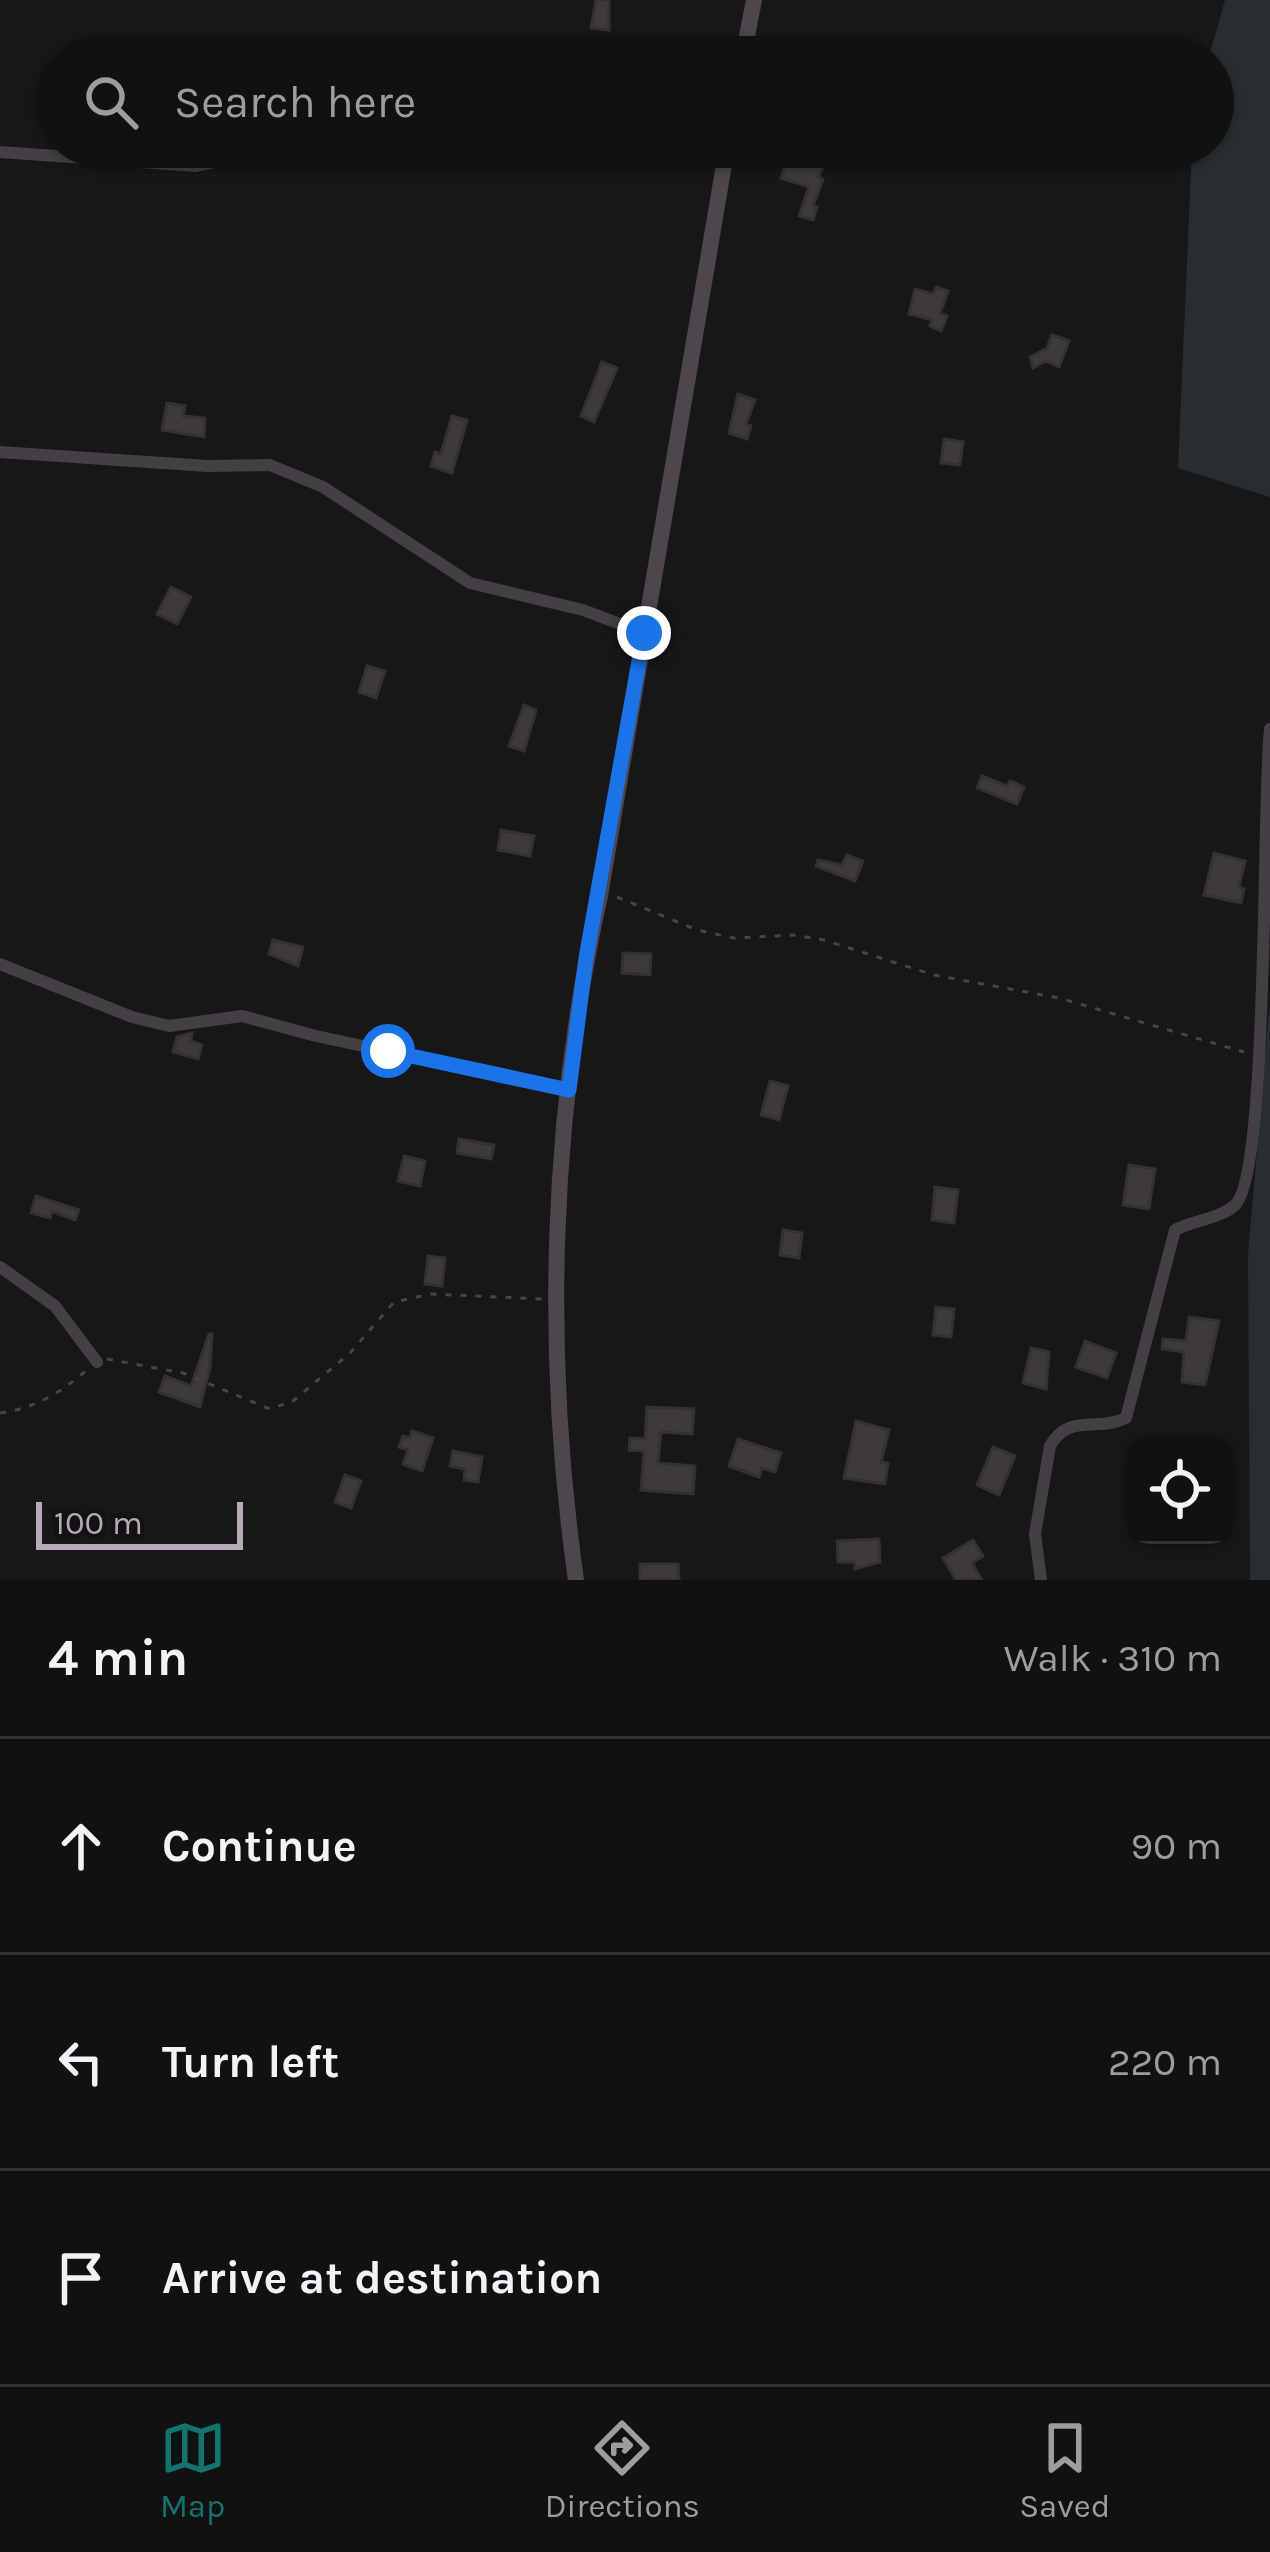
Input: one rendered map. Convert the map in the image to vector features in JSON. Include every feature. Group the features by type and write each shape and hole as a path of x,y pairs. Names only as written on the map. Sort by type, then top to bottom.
{"main road":[{"path":"747,36 754,0"},
{"path":"577,1580 556,1300 569,1090 586,958 723,168"}],"street":[{"path":"0,152 36,155"},
{"path":"0,452 207,466 271,465 323,487 470,583 584,610 644,633"},
{"path":"1041,1580 1035,1534 1050,1446 1068,1425 1118,1423 1131,1410 1175,1230 1236,1205 1246,1187 1263,962 1265,772 1270,729"},
{"path":"0,964 169,1026 242,1016 569,1090"},
{"path":"0,1267 55,1306 97,1362"}],"path":[{"path":"600,896 621,897 697,930 734,938 793,935 824,940 934,975 1059,998 1257,1056"},
{"path":"0,1413 45,1401 71,1386 97,1362 118,1359 183,1373 270,1409 293,1401 350,1353 394,1303 431,1294 556,1300"}],"shaded area":[{"path":"1225,0 1270,0 1270,497 1178,468 1191,168 1234,168 1234,36 1215,36"},
{"path":"1270,1001 1270,1580 1250,1580 1248,1254"}],"building":[{"path":"596,0 609,0 609,30 591,28"},
{"path":"784,168 822,168 813,220 799,216 809,187 781,178"},
{"path":"936,287 948,291 940,314 947,316 941,331 930,326 932,320 909,314 915,289 933,294"},
{"path":"1052,335 1069,341 1059,367 1046,361 1033,368 1030,357 1047,348"},
{"path":"602,362 617,368 594,422 581,416"},
{"path":"738,394 755,400 746,424 751,426 747,439 729,433"},
{"path":"167,403 185,406 183,416 205,418 204,437 162,430"},
{"path":"452,416 467,420 452,473 431,466 435,452 441,454"},
{"path":"944,439 963,442 960,465 941,463"},
{"path":"171,587 191,597 177,624 157,614"},
{"path":"367,666 385,671 376,698 359,692"},
{"path":"524,705 536,710 524,751 509,746"},
{"path":"982,776 1024,787 1017,804 977,788"},
{"path":"501,830 534,836 530,856 498,850"},
{"path":"1214,853 1245,861 1241,903 1204,895"},
{"path":"847,855 863,861 855,881 816,866 818,860 842,865"},
{"path":"273,940 303,947 298,966 269,954"},
{"path":"623,953 651,954 650,975 622,973"},
{"path":"192,1033 191,1041 202,1045 198,1059 173,1052 177,1037"},
{"path":"770,1081 788,1086 779,1120 761,1115"},
{"path":"459,1139 494,1145 491,1159 457,1153"},
{"path":"404,1156 425,1161 420,1186 398,1181"},
{"path":"1129,1165 1155,1169 1149,1209 1123,1205"},
{"path":"935,1187 958,1190 954,1223 932,1220"},
{"path":"36,1196 79,1210 75,1220 52,1211 50,1218 31,1213"},
{"path":"783,1230 802,1233 799,1258 780,1255"},
{"path":"428,1256 445,1258 442,1286 425,1284"},
{"path":"936,1307 954,1309 951,1337 933,1335"},
{"path":"1189,1317 1219,1321 1205,1385 1182,1382 1184,1352 1162,1349 1163,1339 1186,1341"},
{"path":"209,1334 210,1368 200,1407 159,1392 165,1376 191,1386"},
{"path":"1085,1341 1116,1353 1107,1378 1076,1367"},
{"path":"1031,1348 1049,1352 1046,1389 1023,1383"},
{"path":"647,1407 694,1409 692,1434 661,1432 658,1463 695,1466 693,1494 641,1490 644,1451 629,1450 630,1438 645,1439"},
{"path":"856,1421 889,1430 881,1462 888,1463 885,1484 844,1478"},
{"path":"412,1431 433,1438 422,1471 403,1464 408,1450 399,1447 403,1436 410,1438"},
{"path":"738,1439 781,1453 775,1472 762,1468 759,1477 729,1466"},
{"path":"993,1447 1015,1456 999,1495 977,1485"},
{"path":"453,1451 482,1457 478,1482 464,1480 465,1469 450,1466"},
{"path":"345,1475 361,1481 351,1508 335,1502"},
{"path":"879,1539 880,1562 855,1569 855,1562 838,1562 837,1541"},
{"path":"973,1540 983,1556 972,1563 982,1580 956,1580 943,1558"},
{"path":"640,1564 678,1564 679,1580 640,1580"}],"route":[{"path":"388,1051 569,1090 586,958 644,633"}]}
